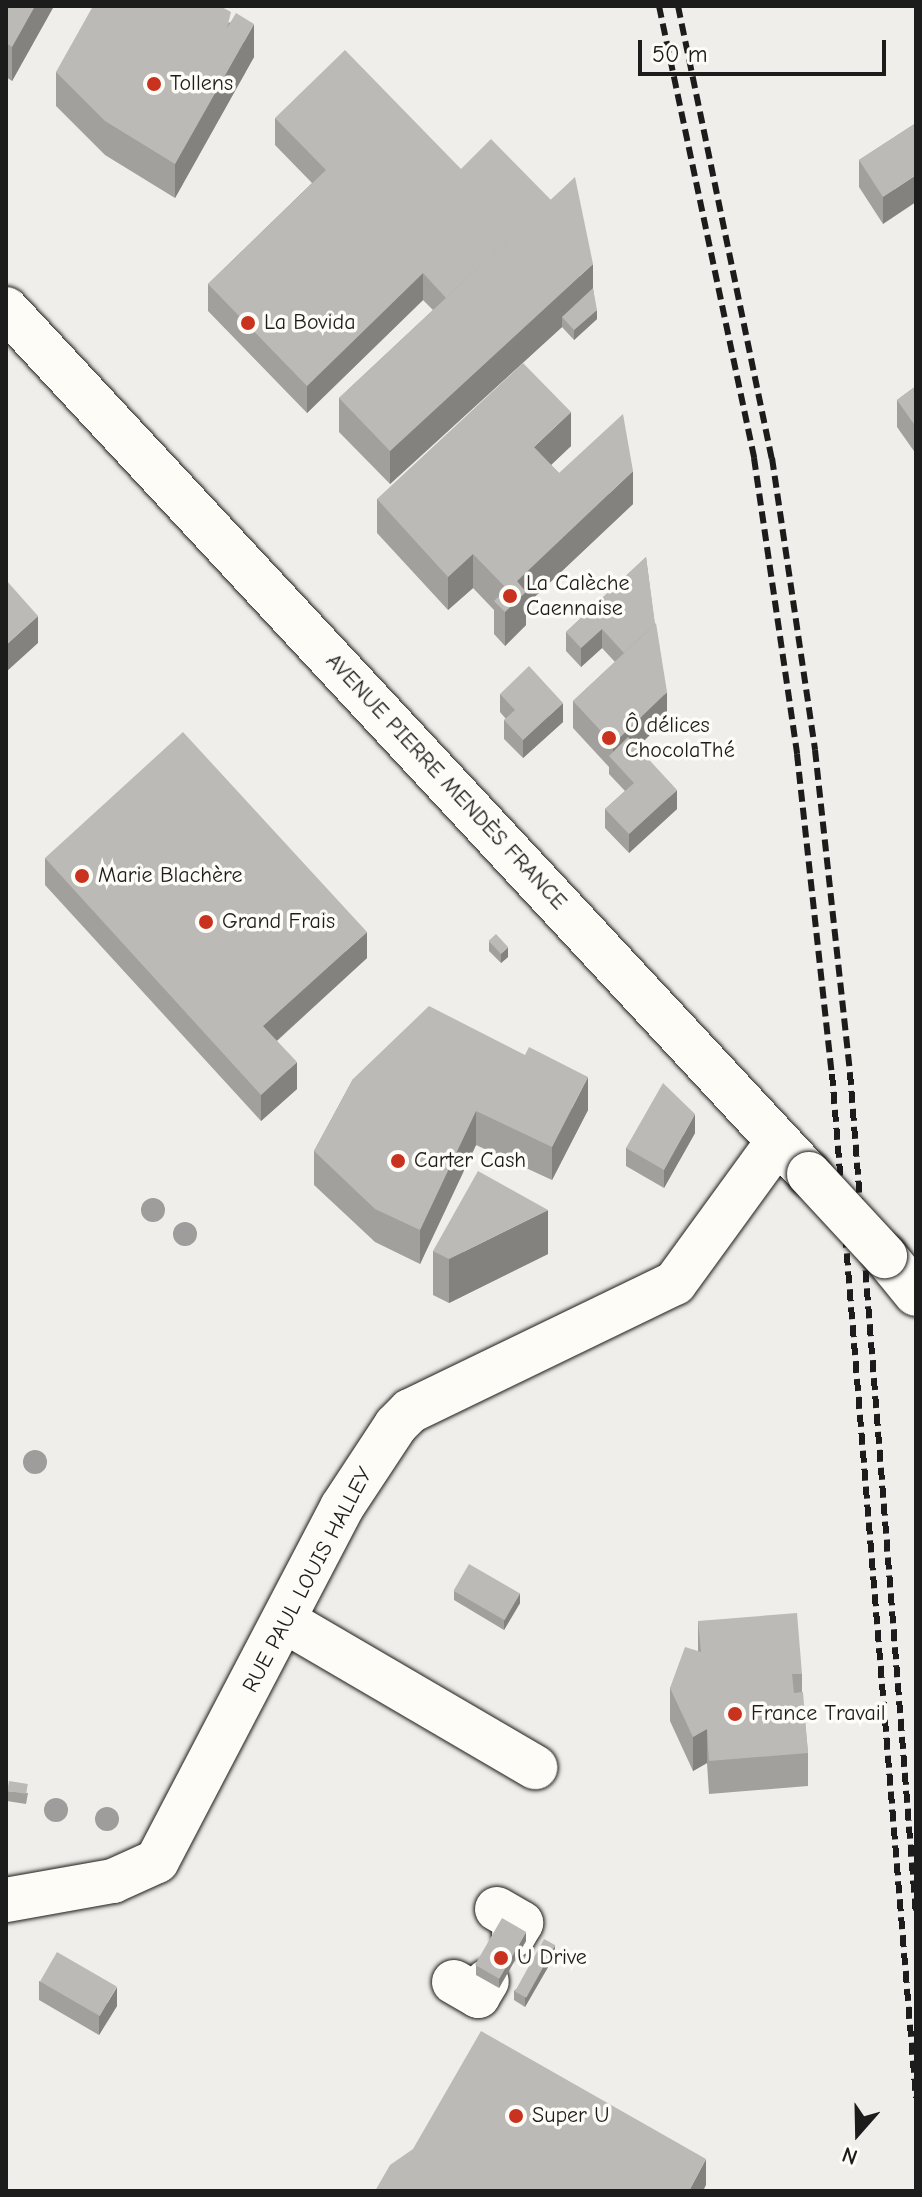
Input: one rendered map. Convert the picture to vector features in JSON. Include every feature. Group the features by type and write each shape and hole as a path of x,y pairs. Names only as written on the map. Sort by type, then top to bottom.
{"main road":[{"name":"AVENUE PIERRE MENDÈS FRANCE","path":"6,309 778,1141 900,1266 916,1294"},
{"name":"RUE PAUL LOUIS HALLEY","path":"6,1900 113,1881 157,1861 362,1471 410,1411 675,1283 697,1262 778,1141"},
{"path":"285,1621 535,1767"}],"building":[{"path":"6,6 35,6 12,47 6,43"},
{"name":"Tollens","path":"93,6 220,6 231,12 227,28 236,13 254,24 175,164 105,121 56,72"},
{"path":"345,50 461,169 491,139 551,200 446,298 423,273 307,386 208,284 326,170 275,118"},
{"path":"916,123 916,175 883,197 859,160"},
{"path":"575,177 593,264 390,451 339,398"},
{"path":"593,288 597,310 574,330 562,317"},
{"path":"523,363 571,412 534,447 559,473 623,414 633,471 517,581 526,592 505,612 494,601 507,589 473,554 448,577 377,499"},
{"path":"916,386 916,427 897,400"},
{"path":"646,557 655,624 624,653 602,629 581,648 566,632"},
{"path":"6,580 38,616 6,645"},
{"path":"656,623 667,692 613,744 573,701"},
{"path":"529,666 563,703 523,740 504,720 515,710 500,694"},
{"name":"Grand Frais","path":"183,732 367,932 263,1026 297,1062 261,1095 45,858"},
{"path":"628,737 677,790 629,834 605,809 634,783 609,756"},
{"path":"496,934 508,947 501,954 489,941"},
{"name":"Carter Cash","path":"429,1006 525,1055 529,1047 588,1077 552,1147 476,1111 420,1230 375,1209 314,1151 353,1079"},
{"path":"663,1083 695,1114 664,1170 626,1148"},
{"path":"478,1171 548,1210 449,1259 433,1251"},
{"path":"469,1564 520,1594 505,1620 454,1591"},
{"name":"France Travail","path":"797,1613 802,1674 792,1674 794,1693 803,1692 808,1753 709,1761 707,1729 693,1737 670,1688 685,1647 701,1652 698,1621"},
{"path":"9,1781 28,1784 26,1794 7,1791"},
{"name":"U Drive","path":"502,1918 526,1932 499,1979 475,1965"},
{"path":"544,1939 555,1945 526,1998 515,1991"},
{"path":"57,1952 117,1986 100,2016 40,1981"},
{"name":"Super U","path":"481,2031 706,2159 689,2191 375,2191 390,2165 413,2149"}],"railway":[{"path":"659,6 754,458 797,754 832,1074 916,2098"},
{"path":"678,6 772,458 815,750 850,1073 916,1916"}],"place":[{"name":"Tollens","path":"154,84"},
{"name":"La Bovida","path":"248,323"},
{"name":"La Calèche Caennaise","path":"510,596"},
{"name":"Ô délices ChocolaThé","path":"609,738"},
{"name":"Marie Blachère","path":"82,876"},
{"name":"Grand Frais","path":"206,922"},
{"name":"Carter Cash","path":"398,1161"},
{"name":"France Travail","path":"735,1714"},
{"name":"U Drive","path":"501,1958"},
{"name":"Super U","path":"516,2116"}]}
